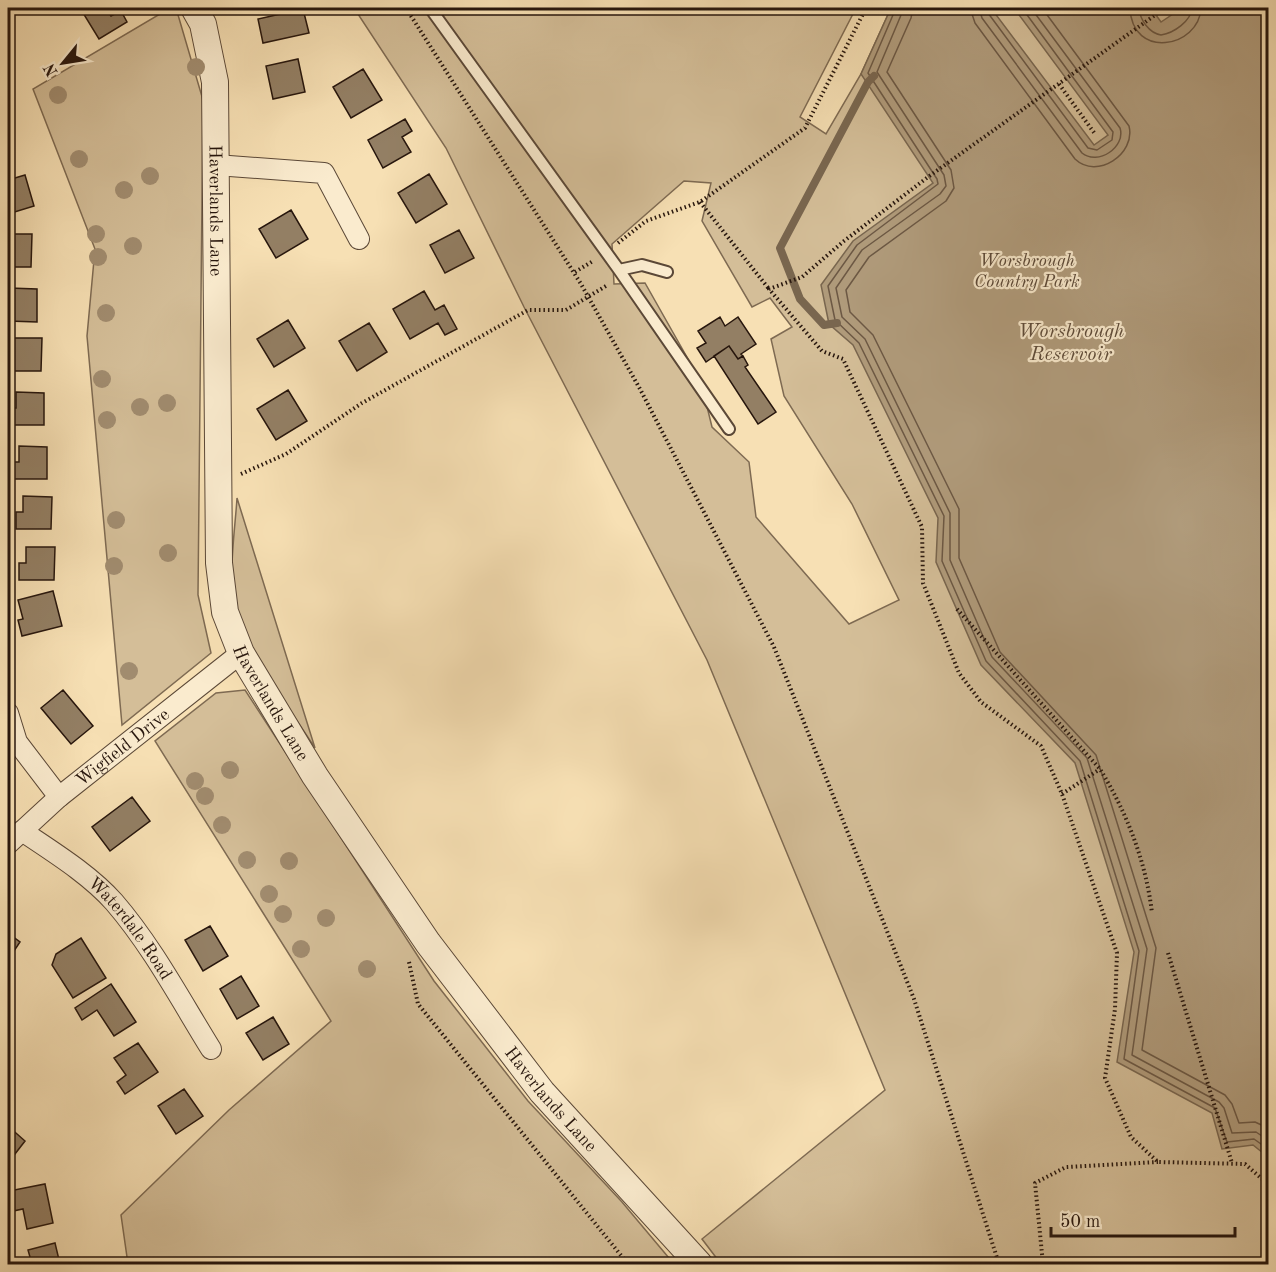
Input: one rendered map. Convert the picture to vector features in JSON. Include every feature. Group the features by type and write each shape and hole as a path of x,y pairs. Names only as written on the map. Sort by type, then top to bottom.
{"street":[{"name":"Haverlands Lane","path":"194,8 203,24 215,82 219,564 225,612 241,653 315,776 428,943 542,1092 699,1264"},
{"path":"216,165 324,173 359,239"},
{"name":"Wigfield Drive","path":"8,844 59,797 241,653"},
{"path":"8,713 17,742 59,797"},
{"name":"Waterdale Road","path":"22,831 79,871 112,900 138,933 211,1048"}],"lane":[{"path":"430,8 605,254 619,270 729,429"},
{"path":"619,270 642,265 667,272"}],"path":[{"path":"406,8 575,272 640,389 774,647 914,999 999,1264"},
{"path":"575,272 605,254 646,221 700,202 805,128 866,8"},
{"path":"769,289 802,277 844,241 928,177 1165,8"},
{"path":"1059,84 1095,134"},
{"path":"700,202 822,351 843,359 922,527 923,583 959,673 981,702 1041,746 1062,794 1118,953 1115,1009 1105,1078 1131,1137 1158,1162"},
{"path":"246,472 286,454 362,403 528,310 566,310 606,286"},
{"path":"957,609 1100,769 1117,796 1148,877 1152,913"},
{"path":"1062,794 1100,769"},
{"path":"428,943 409,962 418,1004 628,1264"},
{"path":"1168,953 1232,1163"},
{"path":"1042,1264 1035,1183 1066,1167 1158,1162 1245,1164 1269,1184"}],"green space":[{"path":"170,8 176,8 203,100 198,595 211,653 122,725 87,336 95,249 33,89"},
{"name":"Worsbrough Country Park","path":"354,8 856,8 800,117 826,134 861,74 891,8 1268,8 1268,1264 721,1264 702,1239 885,1090 707,660 524,307 446,148","holes":["684,181 711,183 702,221 752,307 770,298 792,327 771,339 784,396 852,504 899,600 849,624 756,517 749,462 712,427 701,382 645,283 614,284 612,244"]},
{"path":"237,498 315,748 253,651 238,617 232,589"},
{"path":"245,690 434,981 528,1101 622,1202 674,1264 128,1264 121,1215 229,1110 331,1021 155,741 216,693"}],"water":[{"name":"Worsbrough Reservoir","path":"891,8 991,8 1094,145 1108,135 1014,8 1151,8 1161,22 1182,8 1268,8 1268,1157 1253,1145 1222,1149 1212,1113 1117,1062 1134,952 1075,763 981,665 936,562 938,518 853,345 829,324 821,285 853,241 933,183 861,74"}],"building":[{"path":"80,8 106,8 111,16 121,11 127,22 99,39"},
{"path":"303,9 309,33 263,43 258,19"},
{"path":"298,59 305,92 273,99 266,66"},
{"path":"363,69 382,100 351,118 333,87"},
{"path":"405,119 412,131 402,137 411,152 383,168 368,140"},
{"path":"429,174 447,204 416,223 398,193"},
{"path":"25,175 34,206 8,214 8,180"},
{"path":"291,210 308,239 276,258 259,229"},
{"path":"459,230 474,258 445,273 430,245"},
{"path":"8,234 32,234 31,267 8,267"},
{"path":"9,288 37,289 37,322 8,321"},
{"path":"424,291 435,310 444,305 457,329 445,335 438,323 410,339 393,309"},
{"path":"720,317 725,326 738,317 756,344 741,354 743,356 738,359 729,346 706,362 697,348 706,343 698,331"},
{"path":"288,320 305,348 274,367 257,339"},
{"path":"369,323 387,352 357,371 339,341"},
{"path":"13,338 42,338 41,371 8,371 8,354 13,354"},
{"path":"729,346 738,359 743,356 748,365 745,367 776,412 758,424 714,356"},
{"path":"288,390 307,421 276,440 257,409"},
{"path":"16,392 44,393 44,425 9,425 9,408 16,408"},
{"path":"19,446 47,447 47,479 12,479 12,462 19,462"},
{"path":"23,496 52,497 51,529 16,529 16,512 23,512"},
{"path":"26,547 55,547 54,580 19,580 19,563 26,563"},
{"path":"53,591 62,626 22,636 18,620 23,619 18,600"},
{"path":"63,690 93,726 71,744 41,708"},
{"path":"132,797 150,821 110,851 92,827"},
{"path":"210,926 228,956 203,971 185,940"},
{"path":"8,933 20,942 8,960"},
{"path":"81,938 106,978 73,998 52,965 56,954"},
{"path":"241,976 259,1006 237,1019 220,989"},
{"path":"111,984 136,1022 114,1036 97,1010 82,1020 75,1008"},
{"path":"273,1017 289,1044 263,1060 246,1033"},
{"path":"138,1043 158,1072 125,1094 117,1082 126,1075 114,1058"},
{"path":"184,1089 203,1116 176,1134 158,1106"},
{"path":"8,1126 25,1141 8,1163"},
{"path":"45,1184 53,1223 27,1229 23,1209 13,1211 9,1191"},
{"path":"55,1243 60,1264 32,1264 28,1250"}],"waterway":[{"path":"837,323 824,325 800,299 780,248 868,82 874,76"}]}
